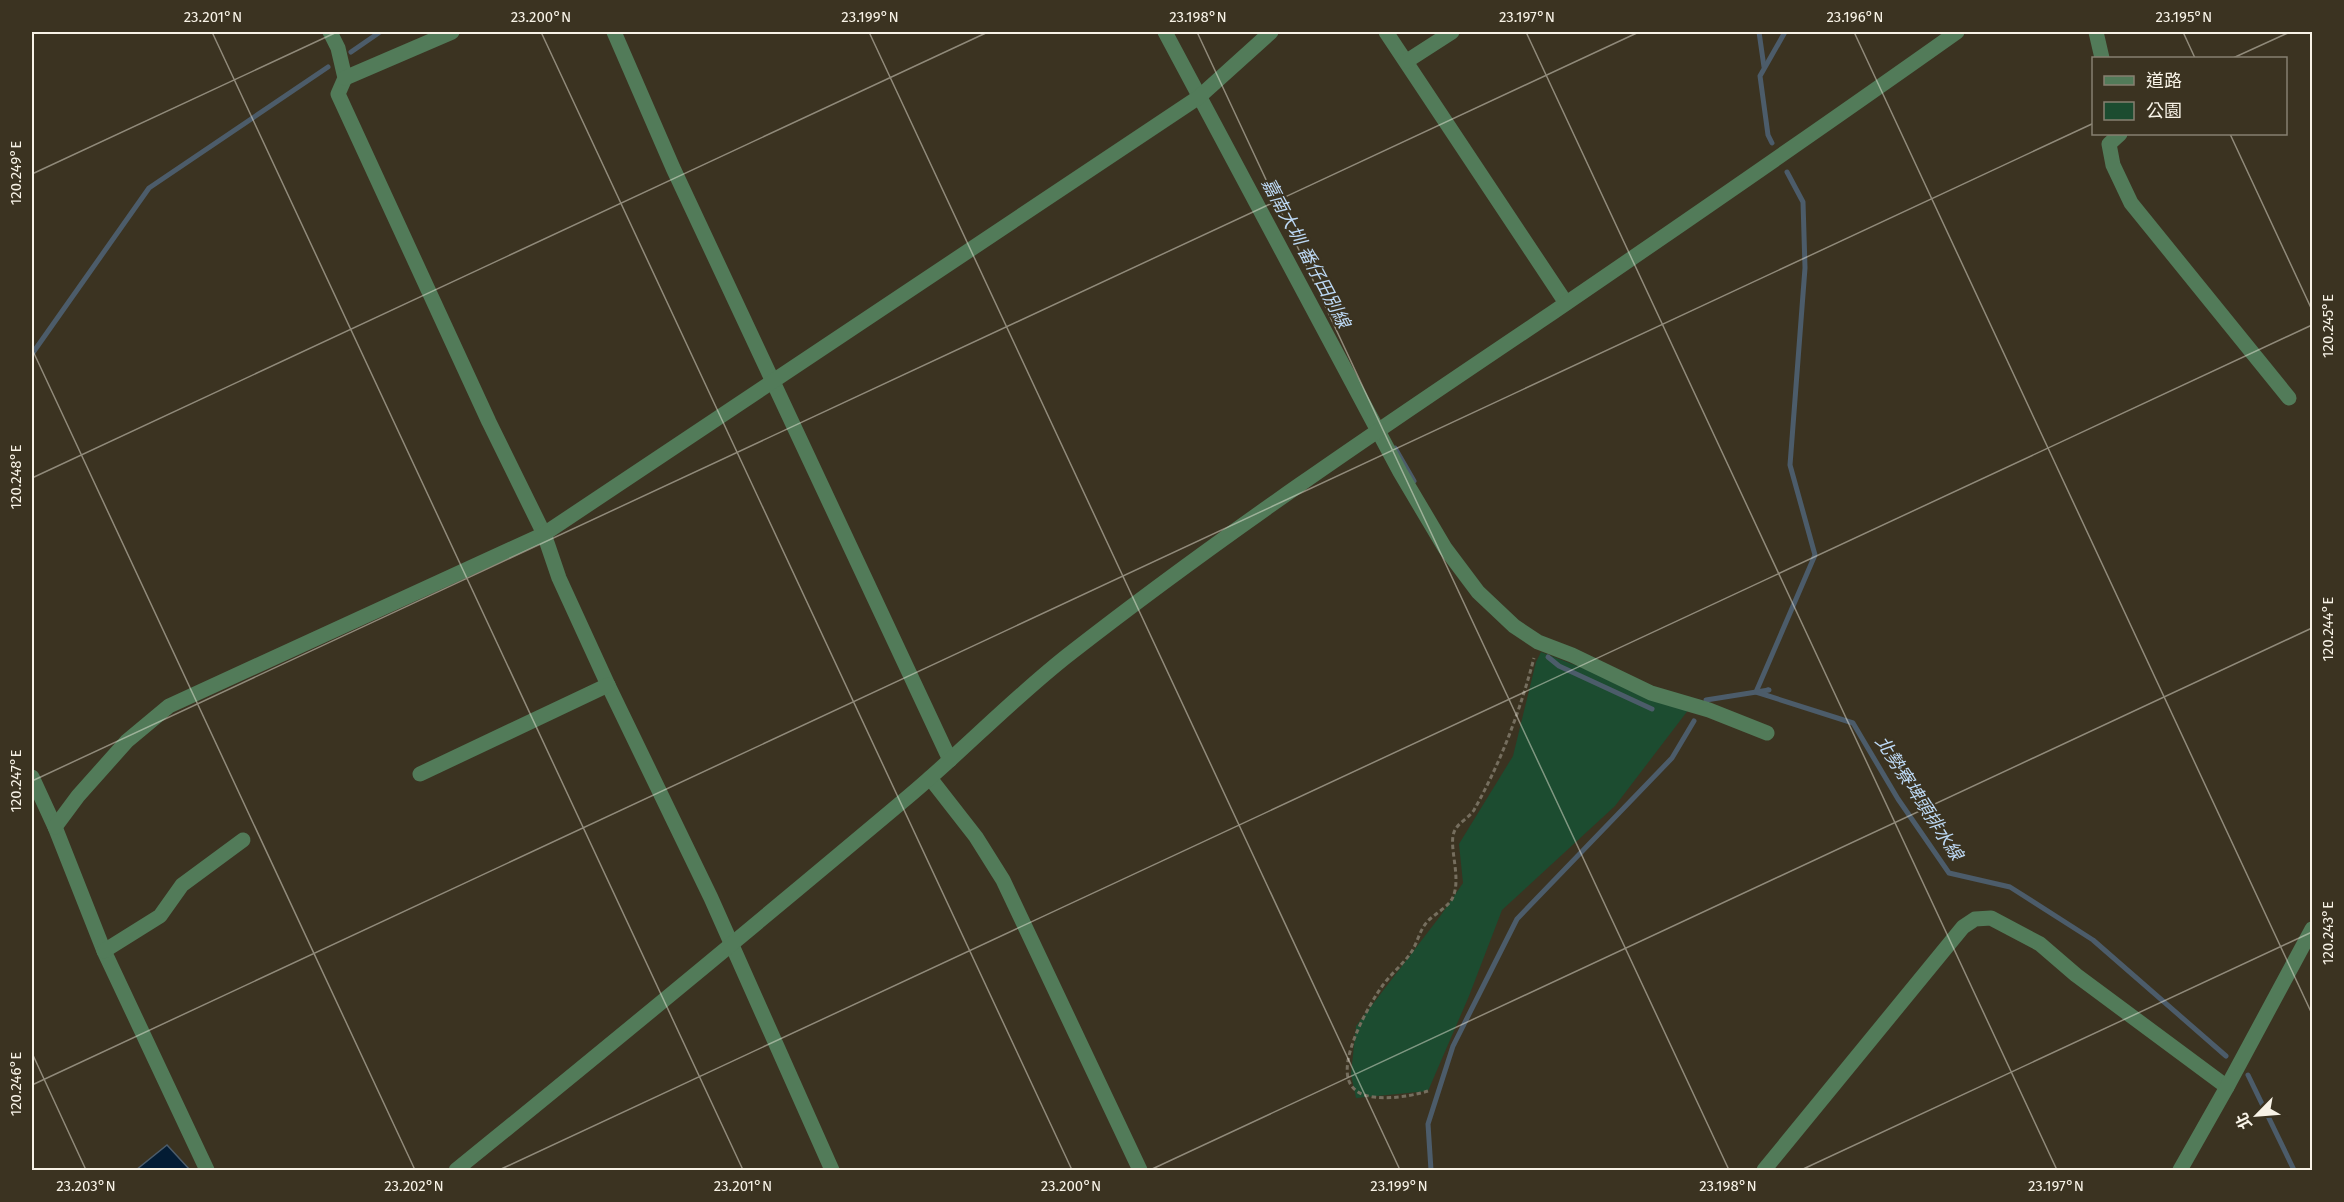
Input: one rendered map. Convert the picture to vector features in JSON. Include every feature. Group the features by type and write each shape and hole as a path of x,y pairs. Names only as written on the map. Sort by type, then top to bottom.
{"street":[{"path":"330,32 338,48 345,78 338,94 489,422 544,534 559,578 732,946 832,1170"},
{"path":"345,78 452,32"},
{"path":"614,32 673,168 950,760"},
{"path":"1165,32 1400,472 1445,548 1478,592 1514,626 1538,642 1572,655 1651,693 1709,710 1767,733"},
{"path":"55,827 127,741 169,706 544,534 1199,97 1271,32"},
{"path":"1386,32 1566,303"},
{"path":"1407,61 1452,32"},
{"path":"456,1170 732,946 930,778 1037,680 1073,651 1150,593 1379,430 1786,153 1957,32"},
{"path":"2096,32 2102,57"},
{"path":"2120,135 2109,144 2112,165 2131,203 2289,398"},
{"path":"420,774 608,685"},
{"path":"32,777 55,827 104,951 207,1170"},
{"path":"930,778 976,837 1003,880 1140,1170"},
{"path":"104,951 160,916 182,885 243,840"},
{"path":"1764,1170 1963,927 1975,919 1991,918 2040,944 2076,975 2227,1087"},
{"path":"2180,1170 2313,929"}],"path":[{"path":"1428,1091 1409,1097 1383,1098 1358,1093 1350,1084 1346,1071 1356,1035 1383,984 1412,953 1426,923 1453,899 1457,872 1452,846 1454,830 1472,813 1503,755 1524,695 1538,642"}],"green space":[{"path":"1541,652 1689,709 1615,806 1502,910 1469,996 1428,1091 1356,1098 1351,1074 1356,1026 1463,883 1459,844 1513,756 1536,662"}],"water":[{"path":"167,1145 190,1170 136,1170"}],"waterway":[{"path":"351,52 380,32"},
{"path":"1759,32 1764,67"},
{"path":"1772,143 1768,135 1760,76 1785,32"},
{"path":"32,354 149,188 328,67"},
{"path":"1756,692 1815,555 1790,465 1805,268 1803,202 1787,172"},
{"name":"嘉南大圳 番仔田別線","path":"1395,448 1414,481"},
{"name":"嘉南大圳 番仔田別線","path":"1548,657 1559,666 1652,709"},
{"name":"北勢寮埤頭排水線","path":"1706,700 1769,690 1756,692 1853,723 1898,799 1949,873 2010,887 2093,940 2226,1056"},
{"name":"北勢寮埤頭排水線","path":"1431,1170 1428,1124 1453,1046 1517,919 1672,758 1694,721"},
{"path":"2248,1075 2294,1170"}]}
